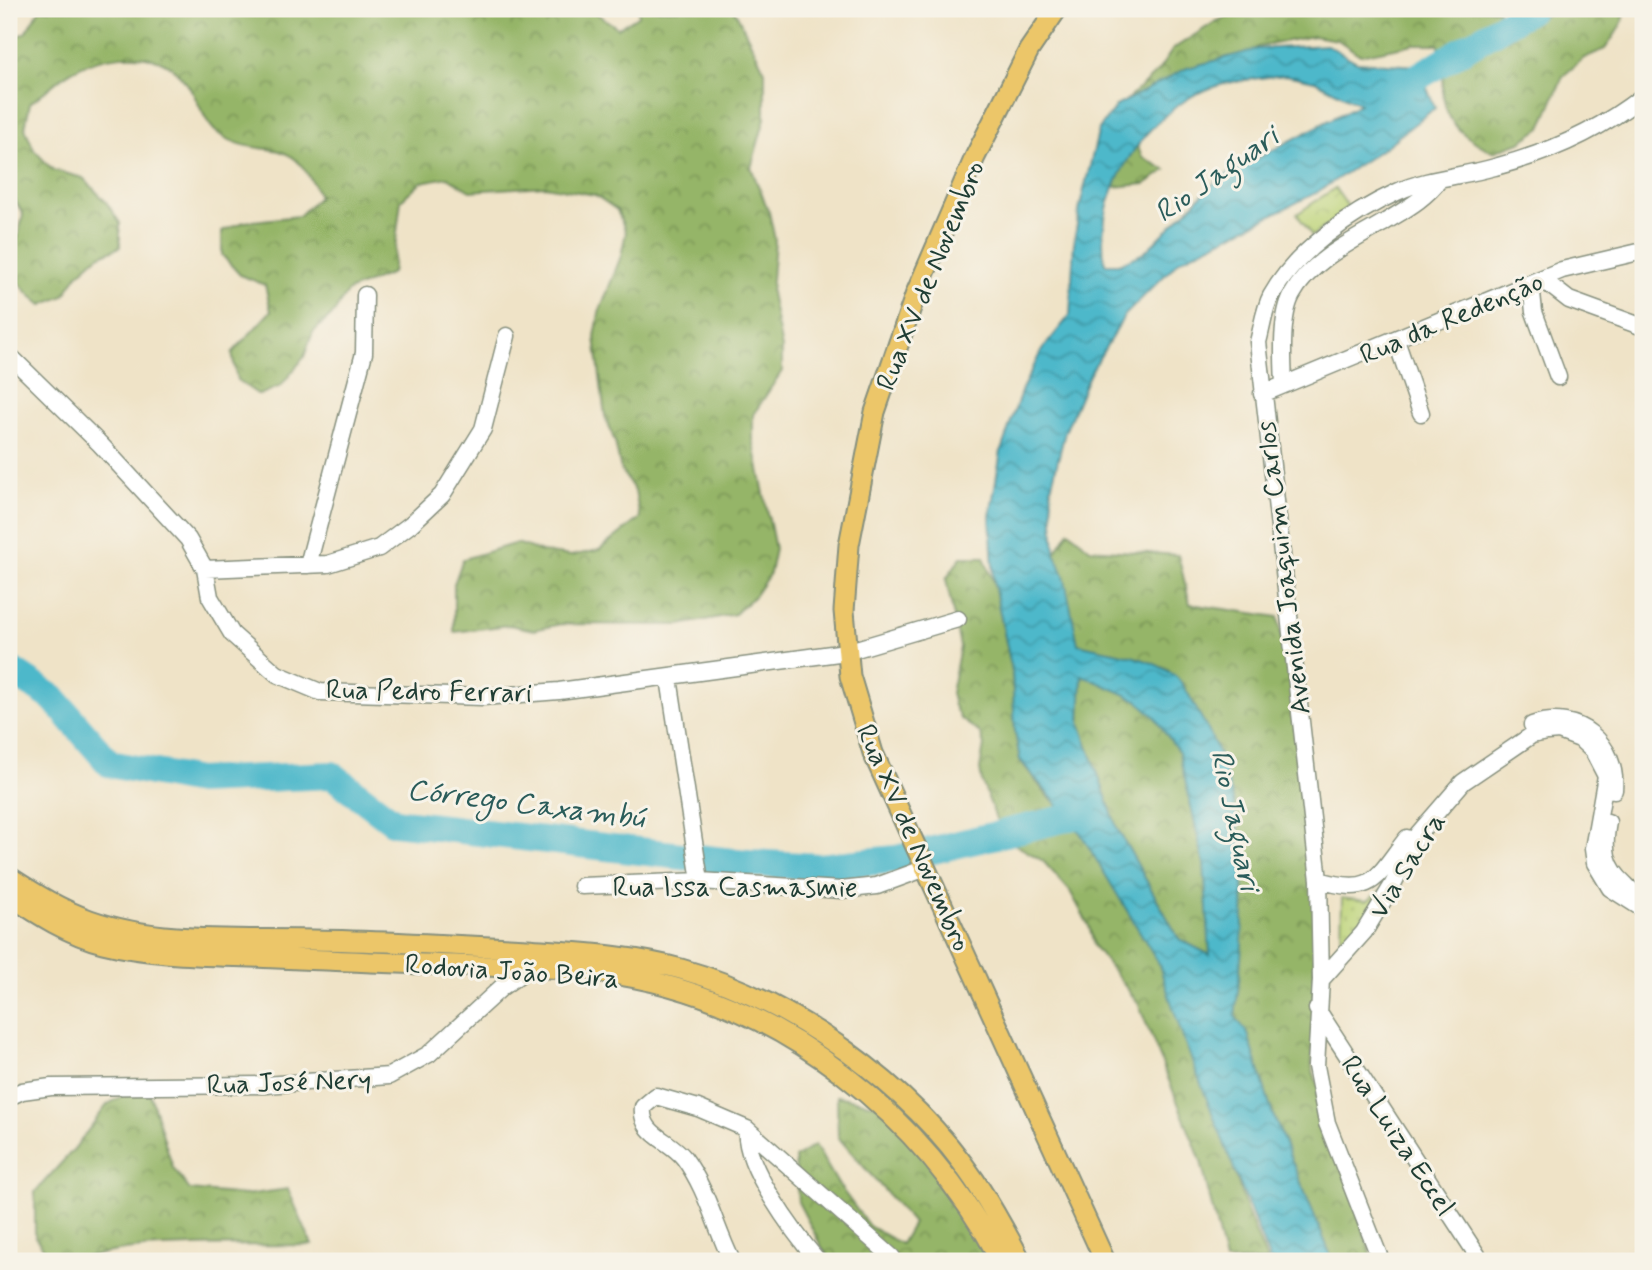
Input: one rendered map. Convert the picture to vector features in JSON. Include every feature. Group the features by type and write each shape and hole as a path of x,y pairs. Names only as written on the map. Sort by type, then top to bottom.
{"main road":[{"name":"Rua XV de Novembro","path":"1058,9 1029,50 975,157 916,293 876,412 849,545 844,611 850,676 873,752 1105,1261"},
{"name":"Rodovia João Beira","path":"9,877 45,900 91,920 147,934 416,942 619,956 682,970 756,997 810,1026 855,1058 925,1120 966,1170 1021,1261"},
{"name":"Rodovia João Beira","path":"9,895 40,916 101,943 165,953 532,966 619,975 684,990 755,1017 804,1045 876,1100 909,1133 957,1192 1001,1261"}],"street":[{"name":"Avenida Joaquim Carlos","path":"1381,1261 1327,1123 1316,1066 1317,1009 1321,980 1319,880 1258,342 1270,297 1297,260 1357,214 1399,191 1496,167 1567,142 1616,117 1643,96"},
{"path":"1284,385 1282,350 1291,296 1299,285 1348,244 1427,197 1440,180"},
{"name":"Rua da Redenção","path":"1262,394 1562,270 1643,251"},
{"path":"1559,377 1534,312 1536,281 1569,300 1643,327"},
{"path":"308,565 364,353 365,295"},
{"path":"205,569 328,564 379,548 442,495 483,429 508,336"},
{"path":"1396,340 1421,413"},
{"name":"Rua Pedro Ferrari","path":"9,355 188,539 205,569 210,597 232,634 277,674 320,692 483,697 668,678 846,652 958,619"},
{"path":"668,678 699,876"},
{"name":"Via Sacra","path":"1319,880 1351,888 1365,886 1415,832 1459,778 1485,755 1534,724 1565,722 1601,741 1616,771 1600,861"},
{"name":"Via Sacra","path":"1321,980 1364,932 1392,886 1415,832"},
{"path":"1600,861 1636,895 1643,897"},
{"path":"1600,861 1610,888 1643,909"},
{"name":"Rua Issa Casmasmie","path":"582,886 699,876 841,890 877,886 925,866"},
{"name":"Rua José Nery","path":"9,1097 22,1091 51,1087 265,1085 389,1076 429,1054 502,987 532,966"},
{"name":"Rua Luiza Eccel","path":"1317,1009 1481,1261"},
{"path":"732,1261 706,1195 682,1157 646,1127 641,1119 643,1107 656,1096 698,1108 747,1129 892,1257"},
{"path":"747,1129 745,1143 750,1155 773,1197 818,1261"}],"green space":[{"path":"40,9 596,9 597,14 618,28 639,15 638,9 734,9 765,71 765,118 751,168 769,212 775,240 771,293 782,348 782,371 753,415 753,439 775,549 770,573 755,595 735,614 680,625 561,624 534,630 509,625 454,632 454,584 463,559 517,543 542,552 571,556 599,550 640,518 635,491 621,470 615,442 605,416 595,337 599,313 621,256 626,232 617,210 595,195 545,186 470,191 448,177 421,182 401,200 392,273 348,291 333,314 313,332 304,357 281,386 259,395 237,380 232,353 271,311 265,285 240,275 222,255 222,231 244,222 299,216 319,197 298,161 275,150 235,142 214,130 188,85 170,66 147,57 107,58 72,71 30,103 25,128 34,150 53,170 83,178 106,202 120,223 120,247 98,256 78,274 64,296 42,305 20,284 15,274 14,254 23,214 9,190 9,40 25,33"},
{"path":"1247,9 1498,9 1502,27 1525,27 1556,9 1627,9 1620,27 1605,49 1584,58 1563,76 1541,128 1520,142 1493,152 1466,136 1448,113 1443,92 1445,65 1438,44 1414,44 1360,55 1338,40 1313,36 1258,47 1132,134 1142,157 1166,170 1145,184 1092,189 1118,108 1158,71 1173,49 1215,22"},
{"path":"1335,188 1350,210 1312,236 1297,214"},
{"path":"1069,531 1090,549 1178,555 1190,604 1278,617 1297,719 1317,893 1312,1067 1373,1261 1333,1261 1273,1115 1248,1035 1235,1017 1210,955 1179,939 1117,828 1080,723 1082,665 1055,553"},
{"path":"961,557 984,557 994,584 1012,671 1015,732 1020,760 1048,797 1080,821 1167,959 1246,1209 1267,1261 1225,1261 1201,1161 1138,1003 1094,946 1089,926 1070,891 1043,861 1011,842 997,821 982,782 980,769 984,745 980,733 960,718 951,693 960,647 946,579"},
{"path":"1381,890 1349,947 1341,949 1342,898 1367,901"},
{"path":"146,1081 173,1168 190,1190 245,1195 288,1189 312,1245 155,1247 53,1261 35,1237 35,1192 74,1149 107,1105"},
{"path":"837,1096 890,1108 950,1187 988,1261 829,1261 798,1202 795,1158 815,1145 838,1184 869,1226 901,1244 913,1223 838,1137"}],"water":[{"path":"1327,45 1357,62 1418,66 1435,108 1385,147 1316,193 1180,260 1125,315 1089,375 1065,432 1051,488 1055,553 1064,575 1078,644 1128,655 1152,663 1174,675 1187,691 1215,745 1237,820 1242,859 1242,938 1235,1016 1248,1034 1273,1115 1333,1261 1270,1261 1183,1038 1158,962 1079,831 1020,760 1015,732 1012,671 994,584 990,516 1001,451 1022,389 1042,350 1070,315 1074,242 1099,129 1116,106 1187,68 1258,49","holes":["1285,75 1315,81 1360,104 1218,179 1144,253 1119,264 1105,264 1103,240 1112,193 1121,171 1149,131 1186,100 1209,89 1234,82","1082,675 1137,700 1154,716 1179,753 1204,864 1210,955 1179,939 1117,828 1080,723"]}],"waterway":[{"name":"Rio Jaguari","path":"1389,94 1531,9"},
{"name":"Córrego Caxambú","path":"9,669 53,698 110,764 198,781 332,775 394,822 732,862 819,867 896,859 1084,814"}]}
